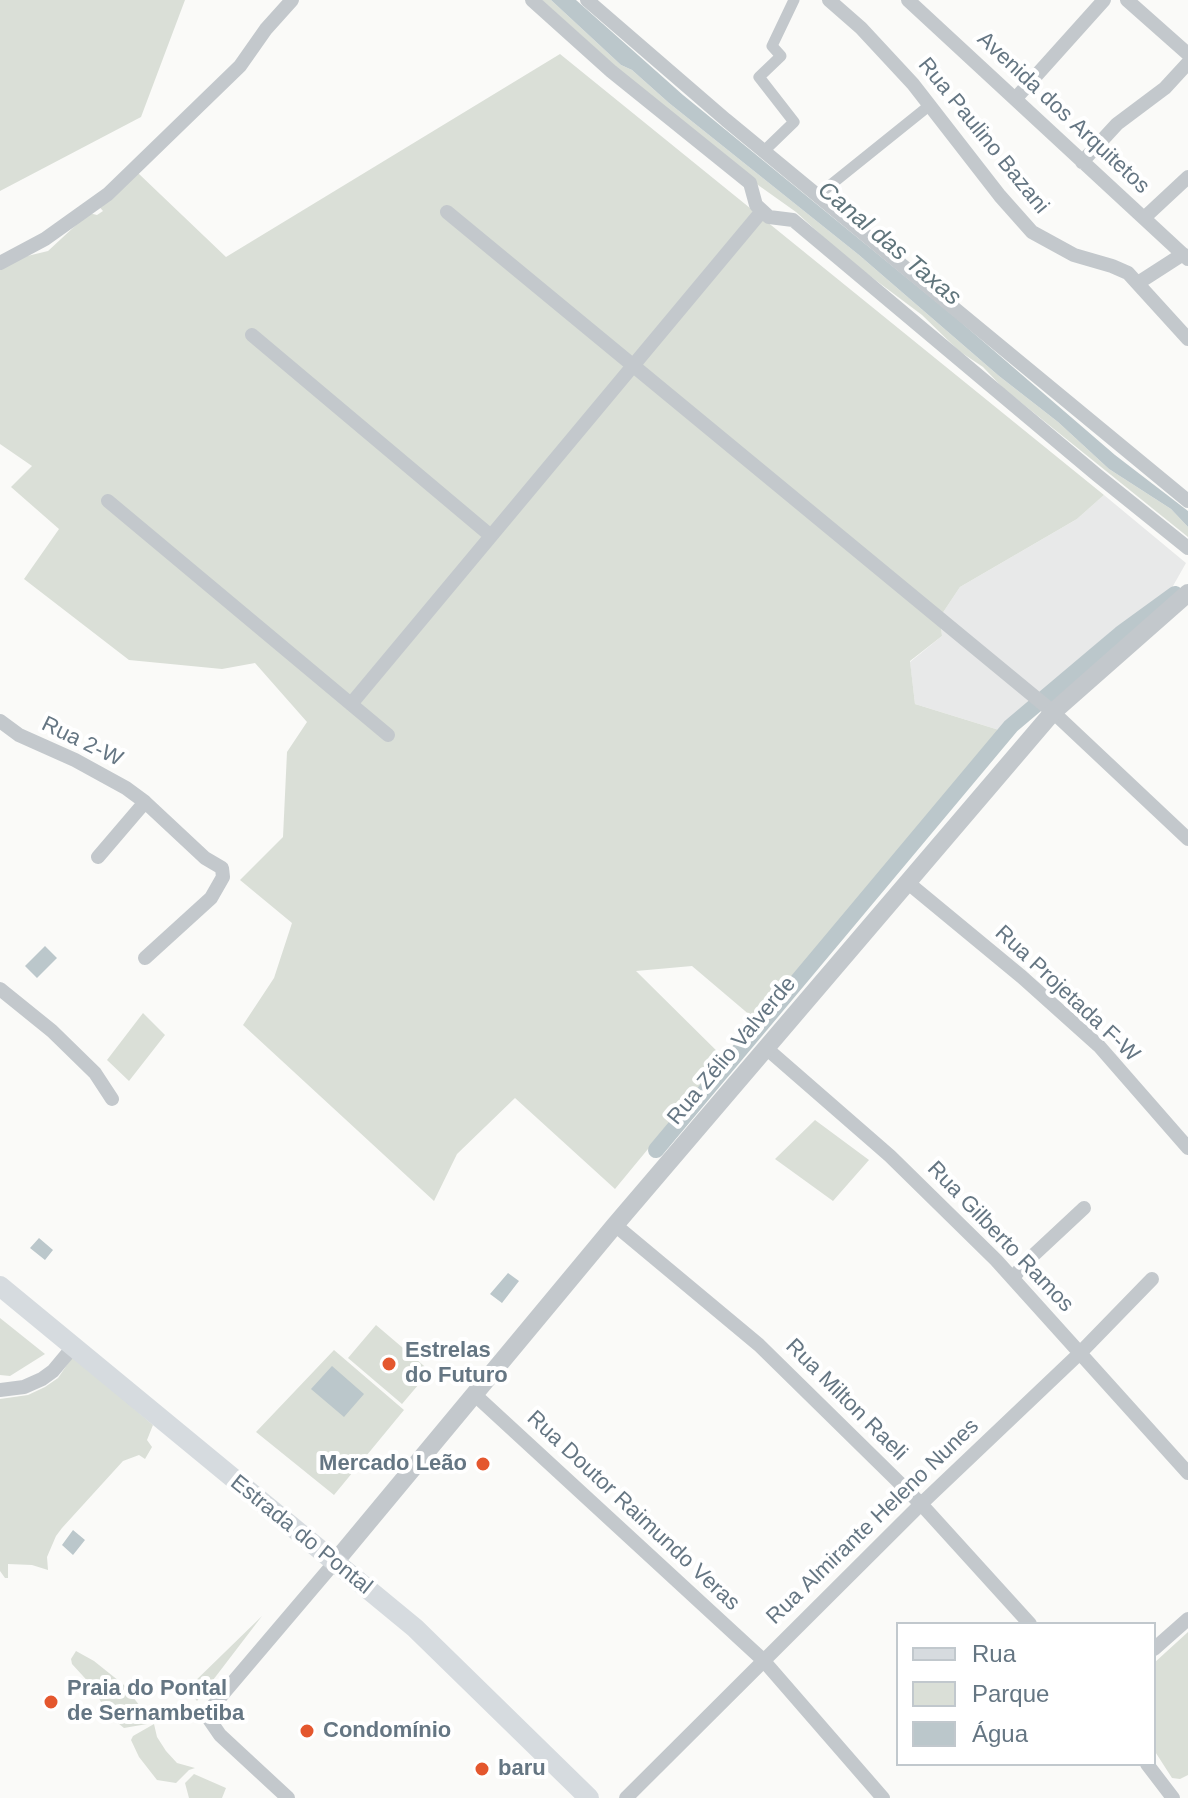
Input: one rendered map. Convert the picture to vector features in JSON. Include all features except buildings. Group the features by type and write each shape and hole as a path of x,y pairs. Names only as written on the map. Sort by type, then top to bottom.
{"main road":[{"name":"Estrada do Pontal","path":"0,1286 439,1649 589,1798"}],"street":[{"path":"0,263 45,239 108,194 240,66 266,29 292,0"},
{"path":"532,0 611,71 750,183 756,205 769,217 793,220 1188,548"},
{"path":"587,0 764,151 1188,501"},
{"path":"764,151 794,122 759,77 781,56 772,46 794,0"},
{"name":"Rua Paulino Bazani","path":"829,0 887,55 1032,232 1074,255 1121,269 1138,283 1188,339"},
{"name":"Avenida dos Arquitetos","path":"908,0 1185,257"},
{"path":"1016,98 1104,0"},
{"path":"1127,0 1188,54"},
{"path":"1082,162 1117,124 1165,88 1188,63"},
{"path":"818,195 930,105"},
{"path":"1144,218 1188,177"},
{"path":"351,704 762,211"},
{"path":"447,212 1053,712 1188,839"},
{"path":"1138,283 1185,257"},
{"path":"252,335 491,536"},
{"path":"108,501 388,735"},
{"name":"Rua Zélio Valverde","path":"335,1562 615,1225 1053,712 1188,593"},
{"name":"Rua 2-W","path":"0,721 19,735 75,760 126,788 205,858 222,868 223,877 211,898 145,958"},
{"path":"98,857 145,802"},
{"name":"Rua Projetada F-W","path":"907,882 1022,977 1099,1046 1188,1148"},
{"path":"0,989 52,1031 95,1073 112,1099"},
{"name":"Rua Gilberto Ramos","path":"766,1048 890,1156 1013,1278 1188,1473"},
{"path":"1013,1278 1084,1208"},
{"name":"Rua Milton Raeli","path":"615,1225 759,1345 921,1504 1028,1622"},
{"name":"Rua Almirante Heleno Nunes","path":"626,1798 1152,1279"},
{"path":"0,1390 24,1387 42,1379 73,1347"},
{"name":"Rua Doutor Raimundo Veras","path":"474,1394 763,1660 883,1798"},
{"path":"288,1798 226,1741 209,1719 213,1706 335,1562"},
{"path":"1156,1647 1188,1619"},
{"path":"1149,1766 1173,1798"}],"shaded area":[{"path":"1104,495 1186,563 1169,593 1115,628 999,730 915,704 910,662 942,636 940,617 960,587 1077,519"}],"green space":[{"path":"0,0 185,0 141,117 0,191"},
{"path":"542,0 551,0 621,65 632,70 859,255 999,376 1058,422 1109,469 1171,509 1188,527 1188,537 1003,388 922,315 846,258 796,212 645,93"},
{"path":"560,54 1104,495 1077,519 960,587 940,617 942,636 910,661 915,704 999,730 758,1022 692,966 636,971 734,1068 659,1157 648,1149 615,1189 515,1098 457,1154 434,1201 243,1025 274,978 292,923 240,880 283,837 287,752 307,722 255,663 222,669 129,660 24,579 59,529 11,487 32,466 0,444 0,270 19,258 48,251 89,213 97,215 103,211 96,203 138,173 226,257"},
{"path":"143,1013 165,1035 129,1081 107,1060"},
{"path":"815,1120 869,1160 833,1201 775,1159"},
{"path":"0,1318 45,1354 10,1376 0,1375"},
{"name":"Estrelas do Futuro","path":"376,1325 430,1371 402,1404 348,1358"},
{"path":"334,1350 404,1410 334,1495 256,1432"},
{"path":"73,1356 153,1425 147,1440 152,1447 145,1459 139,1455 123,1461 62,1528 47,1557 48,1570 32,1565 8,1564 8,1578 5,1578 0,1571 0,1399 28,1395 45,1387 58,1378"},
{"path":"262,1616 197,1701 187,1689"},
{"path":"1188,1632 1188,1775 1180,1779 1172,1778 1156,1753 1156,1661"},
{"path":"76,1651 124,1685 145,1713 147,1724 124,1728 108,1715 93,1687 72,1664 71,1659"},
{"path":"154,1724 157,1737 177,1763 195,1768 176,1783 157,1780 139,1757 131,1740"},
{"path":"194,1774 226,1788 222,1798 189,1798 185,1783"}],"water":[{"path":"551,0 576,0 683,95 956,318 1115,455 1188,511 1188,527 1171,509 1109,469 1058,422 999,376 859,255 632,70 621,65"},
{"path":"45,946 57,958 37,978 25,966"},
{"path":"39,1238 53,1250 45,1260 30,1248"},
{"path":"508,1273 519,1281 502,1303 490,1294"},
{"path":"332,1366 364,1394 344,1417 311,1389"},
{"path":"73,1530 85,1540 73,1555 62,1545"}],"waterway":[{"path":"656,1150 1011,726 1120,634 1175,594"}],"place":[{"name":"Estrelas do Futuro","path":"389,1364"},
{"name":"Mercado Leão","path":"483,1464"},
{"name":"Praia do Pontal de Sernambetiba","path":"51,1702"},
{"name":"Condomínio","path":"307,1731"},
{"name":"baru","path":"482,1769"}],"water label":[{"name":"Canal das Taxas","path":"889,244"}]}
